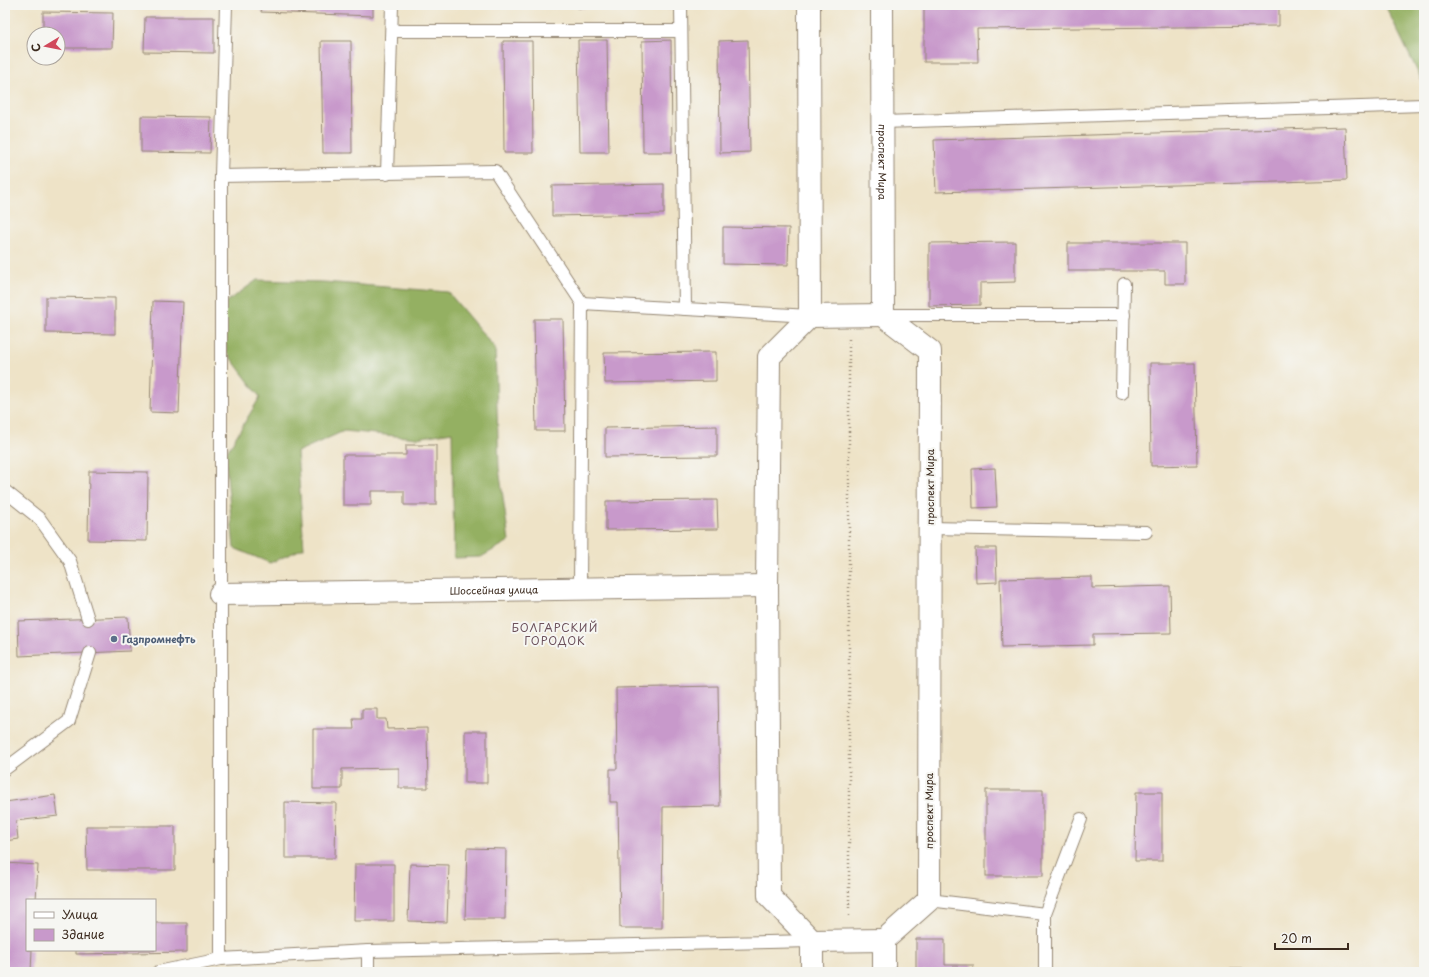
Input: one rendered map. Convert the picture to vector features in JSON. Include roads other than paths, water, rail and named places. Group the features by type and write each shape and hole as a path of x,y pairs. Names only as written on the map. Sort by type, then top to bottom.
{"street":[{"path":"809,5 810,316"},
{"name":"проспект Мира","path":"882,5 883,316 930,351 929,900"},
{"path":"812,972 812,941 769,896 767,586 769,357 810,316 883,316"},
{"name":"Шоссейная улица","path":"220,594 767,586"},
{"path":"812,941 884,940 929,900"},
{"path":"884,940 884,972"}],"lane":[{"path":"221,959 221,176 226,5"},
{"path":"387,174 392,5"},
{"path":"680,5 685,309"},
{"path":"392,31 681,31"},
{"path":"883,122 1424,105"},
{"path":"221,176 496,171 582,303 580,588"},
{"path":"1122,393 1124,284"},
{"path":"582,303 810,316"},
{"path":"883,316 1124,315"},
{"path":"5,491 40,519 70,561 88,619"},
{"path":"930,528 1146,532"},
{"path":"5,769 69,721 90,653"},
{"path":"1045,972 1045,914 1081,819"},
{"path":"929,900 1045,914"},
{"path":"158,972 221,959 368,952 812,941"},
{"path":"368,952 368,972"}],"place":[{"name":"Газпромнефть","path":"114,639"}],"district":[{"name":"БОЛГАРСКИЙ ГОРОДОК","path":"555,634"}]}
